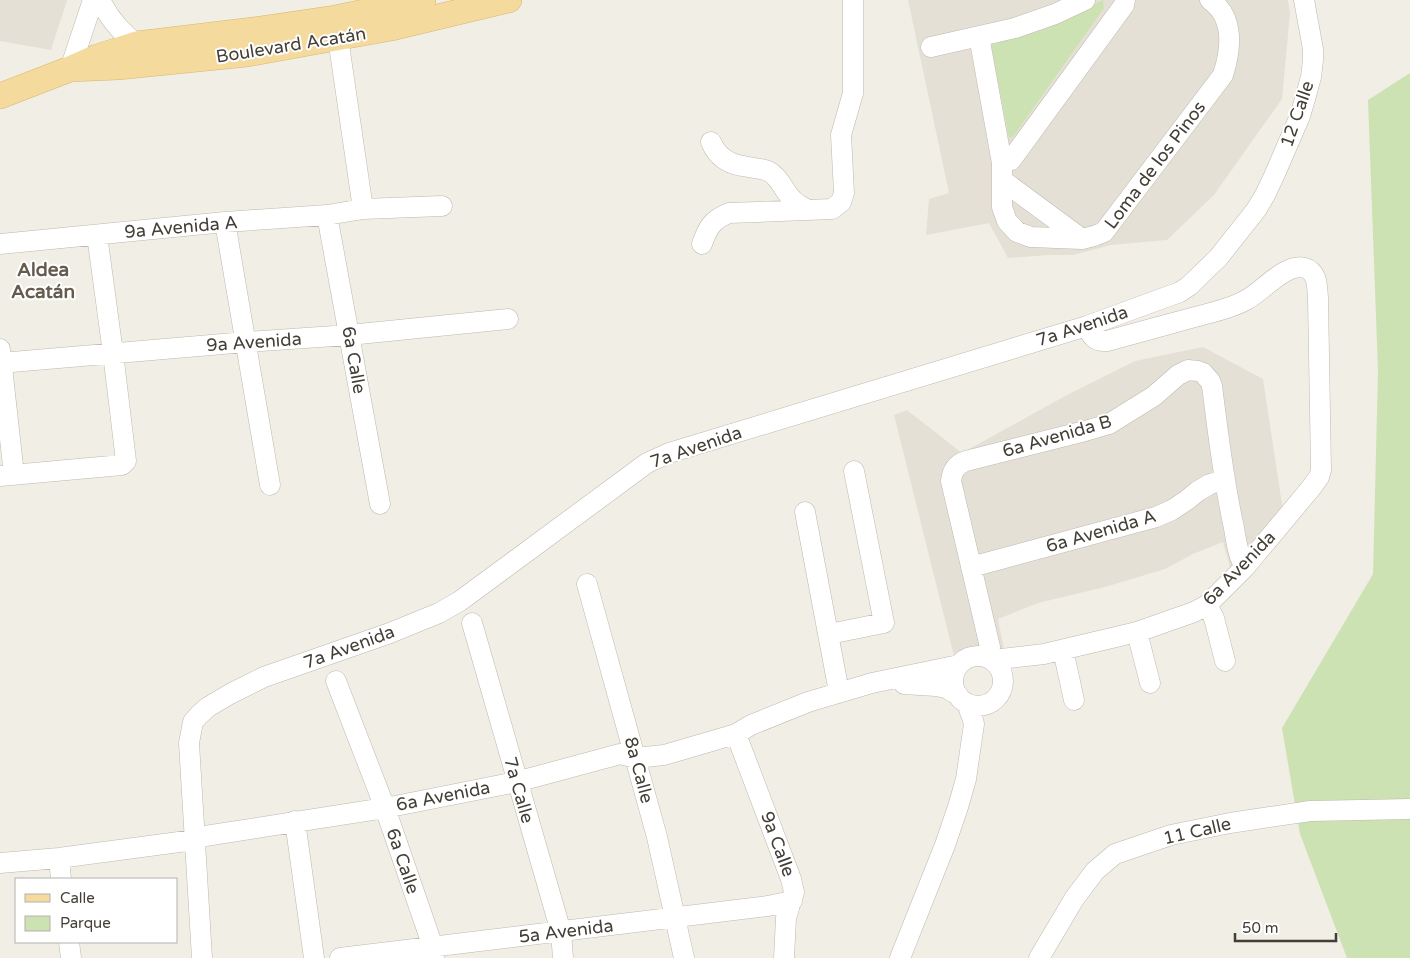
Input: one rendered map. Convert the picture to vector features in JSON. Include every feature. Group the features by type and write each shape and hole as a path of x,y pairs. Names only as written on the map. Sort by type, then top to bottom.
{"main road":[{"name":"Boulevard Acatán","path":"0,96 70,69 99,62 137,44 335,18 423,0"},
{"name":"Boulevard Acatán","path":"99,62 118,67 247,54 391,28 509,0"}],"street":[{"path":"70,69 92,0"},
{"path":"100,0 116,27 137,44"},
{"path":"702,244 708,228 718,217 729,212 832,209 841,202 844,193 841,135 853,93 853,0"},
{"path":"931,46 1015,28 1055,14 1085,0"},
{"path":"1082,238 1002,171 1124,5 1125,0"},
{"name":"12 Calle","path":"1265,195 1300,116 1311,77 1313,50 1304,0"},
{"name":"Loma de los Pinos","path":"979,36 1002,171 1002,207 1004,214 1011,227 1017,232 1031,237 1082,238 1104,232 1223,75 1229,57 1230,39 1227,22 1215,1"},
{"path":"338,38 362,209 442,206"},
{"path":"711,142 722,159 741,166 757,168 776,176 792,200 808,210"},
{"name":"7a Avenida","path":"202,958 189,754 190,732 193,722 208,707 264,677 390,633 438,613 460,600 646,463 669,453 1087,326 1180,292 1189,286 1218,258 1246,224 1265,195"},
{"name":"9a Avenida A","path":"0,244 225,222 327,215 362,209"},
{"name":"6a Calle","path":"327,215 380,504"},
{"path":"225,222 270,485"},
{"path":"1,359 7,475 122,465 126,461 97,235"},
{"name":"6a Avenida","path":"1003,680 1013,670 1054,652 1137,632 1194,612 1207,605 1245,567 1311,488 1319,477 1321,470 1318,298 1316,280 1310,271 1295,268 1287,271 1255,295 1239,304 1107,340 1099,341 1093,338 1087,326"},
{"name":"9a Avenida","path":"1,359 113,353 349,335 508,319"},
{"name":"6a Avenida B","path":"971,567 951,481 955,468 962,462 1109,424 1154,396 1183,372 1193,370 1203,373 1212,386 1224,480"},
{"path":"828,634 884,623 854,470"},
{"path":"1224,480 1241,561 1245,567"},
{"name":"6a Avenida A","path":"971,567 1156,517 1172,510 1210,484 1224,480"},
{"path":"805,512 839,692"},
{"path":"962,700 974,706 988,704 1000,695 1003,680 1002,672 991,654 971,567"},
{"name":"8a Calle","path":"587,584 636,758 684,958"},
{"path":"1207,605 1214,618 1225,661"},
{"name":"7a Calle","path":"472,623 560,932 563,958"},
{"path":"1137,632 1150,683"},
{"path":"1054,652 1074,700"},
{"name":"6a Avenida","path":"991,654 1054,652"},
{"path":"900,958 945,845 966,779 974,724 972,717 954,688 955,672 964,660 971,657 985,657 991,654"},
{"name":"6a Avenida","path":"0,863 59,858 194,840 205,836 385,808 516,782 620,754 636,758 664,756 736,734 776,714 839,692 872,683 959,665"},
{"name":"6a Calle","path":"336,681 385,808 433,953"},
{"name":"6a Avenida","path":"872,683 936,686 946,688 962,700"},
{"path":"966,779 976,766 983,748 988,704"},
{"name":"9a Calle","path":"736,734 791,879 794,892 786,918 784,958"},
{"name":"11 Calle","path":"1039,958 1074,899 1095,871 1115,854 1172,835 1230,823 1310,811 1410,809"},
{"path":"295,821 314,958"},
{"path":"59,858 61,878"},
{"name":"5a Avenida","path":"340,958 433,953 560,932 768,906 792,901"},
{"path":"69,943 71,958"}],"shaded area":[{"path":"0,0 67,0 51,50 0,41"},
{"path":"908,0 1288,0 1290,13 1282,99 1214,195 1167,240 1111,245 1073,255 1008,258 989,223 926,235 929,199 949,193"},
{"path":"1203,347 1263,379 1283,511 1231,571 1223,542 1193,554 1165,569 1105,587 1038,603 998,619 1004,649 954,656 894,415 907,410 962,453 1067,395 1135,361"}],"green space":[{"path":"1103,0 1104,8 1013,137 1009,138 991,45 1045,29"},
{"path":"1410,73 1410,958 1347,958 1300,834 1282,728 1373,574 1378,371 1368,100"}],"district":[{"name":"Aldea Acatán","path":"43,281"}]}
